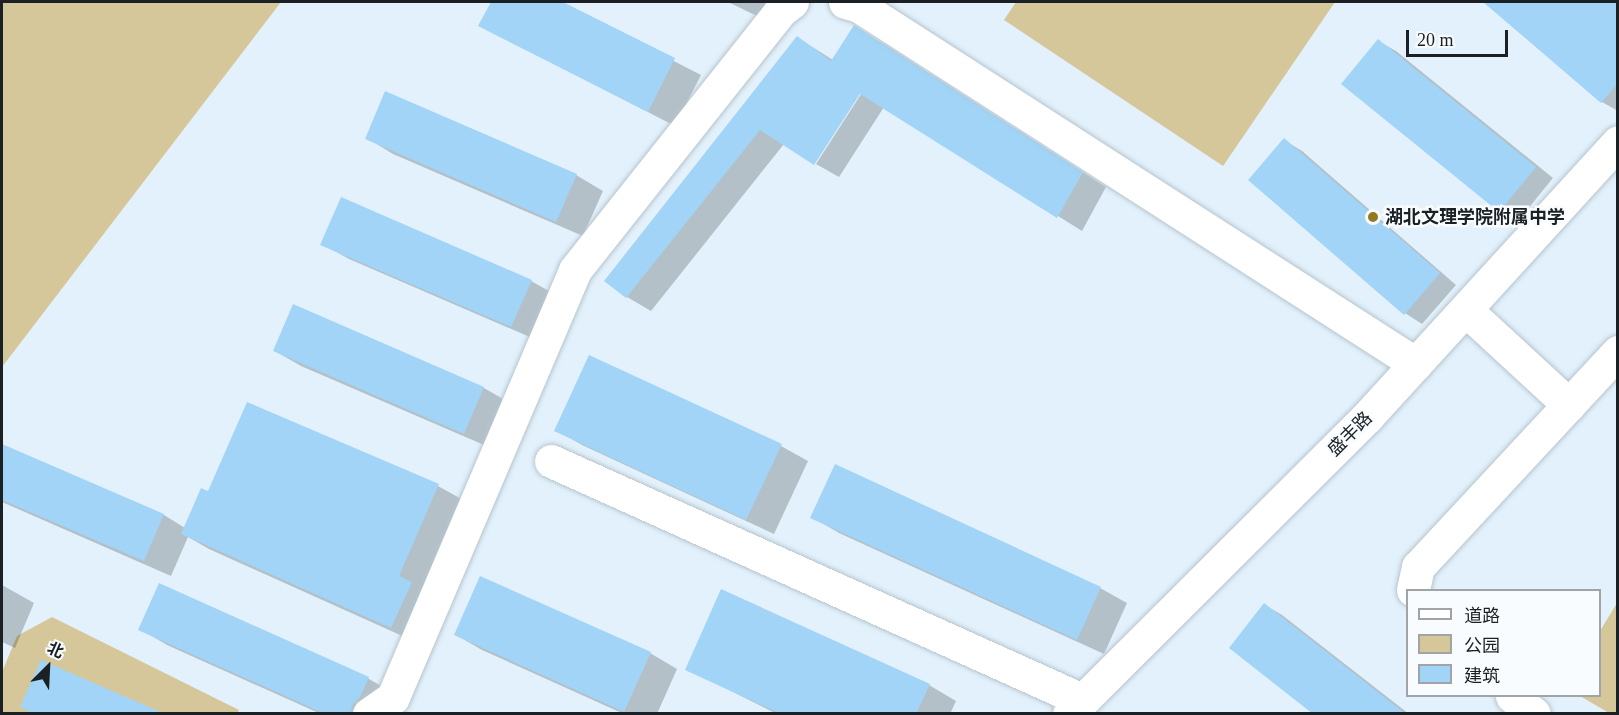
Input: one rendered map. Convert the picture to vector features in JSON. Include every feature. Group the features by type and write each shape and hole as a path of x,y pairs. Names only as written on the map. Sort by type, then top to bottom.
{"street":[{"path":"369,714 393,697 575,270 780,10 792,2"},
{"path":"845,2 859,6 1416,364"},
{"name":"盛丰路","path":"1075,707 1367,417 1617,142"},
{"path":"1466,310 1569,405"},
{"path":"1413,589 1418,567 1617,352"},
{"path":"551,461 1075,707"},
{"path":"1513,697 1534,714"}],"green space":[{"path":"2,2 281,2 2,367"},
{"path":"1016,2 1335,2 1223,166 1004,20"},
{"path":"1617,603 1617,713 1609,713 1582,697 1601,697 1601,629"},
{"path":"52,617 239,710 237,714 2,714 2,672 17,636"}],"building":[{"path":"491,2 563,2 675,58 648,112 478,26"},
{"path":"1483,2 1617,2 1617,84 1601,103"},
{"path":"854,25 1083,172 1057,218 860,94 814,165 760,130 626,298 604,281 797,36 831,61"},
{"path":"1378,39 1536,167 1499,212 1341,84"},
{"path":"385,91 577,174 556,222 365,139"},
{"path":"1284,138 1440,273 1404,315 1248,180"},
{"path":"341,197 532,280 511,327 320,245"},
{"path":"293,304 484,387 464,434 273,351"},
{"path":"589,355 782,444 746,520 554,431"},
{"path":"247,402 439,484 399,576 412,582 391,628 181,534 201,488 208,491"},
{"path":"2,444 164,514 144,561 2,500"},
{"path":"835,464 1101,587 1077,640 810,518"},
{"path":"480,576 651,652 624,712 454,635"},
{"path":"159,583 369,677 360,697 352,706 351,714 325,714 138,630"},
{"path":"721,589 930,684 916,714 781,714 685,670"},
{"path":"1264,603 1406,714 1313,714 1229,648"},
{"path":"41,660 165,714 35,714 20,707"}],"place":[{"name":"湖北文理学院附属中学","path":"1373,217"}]}
